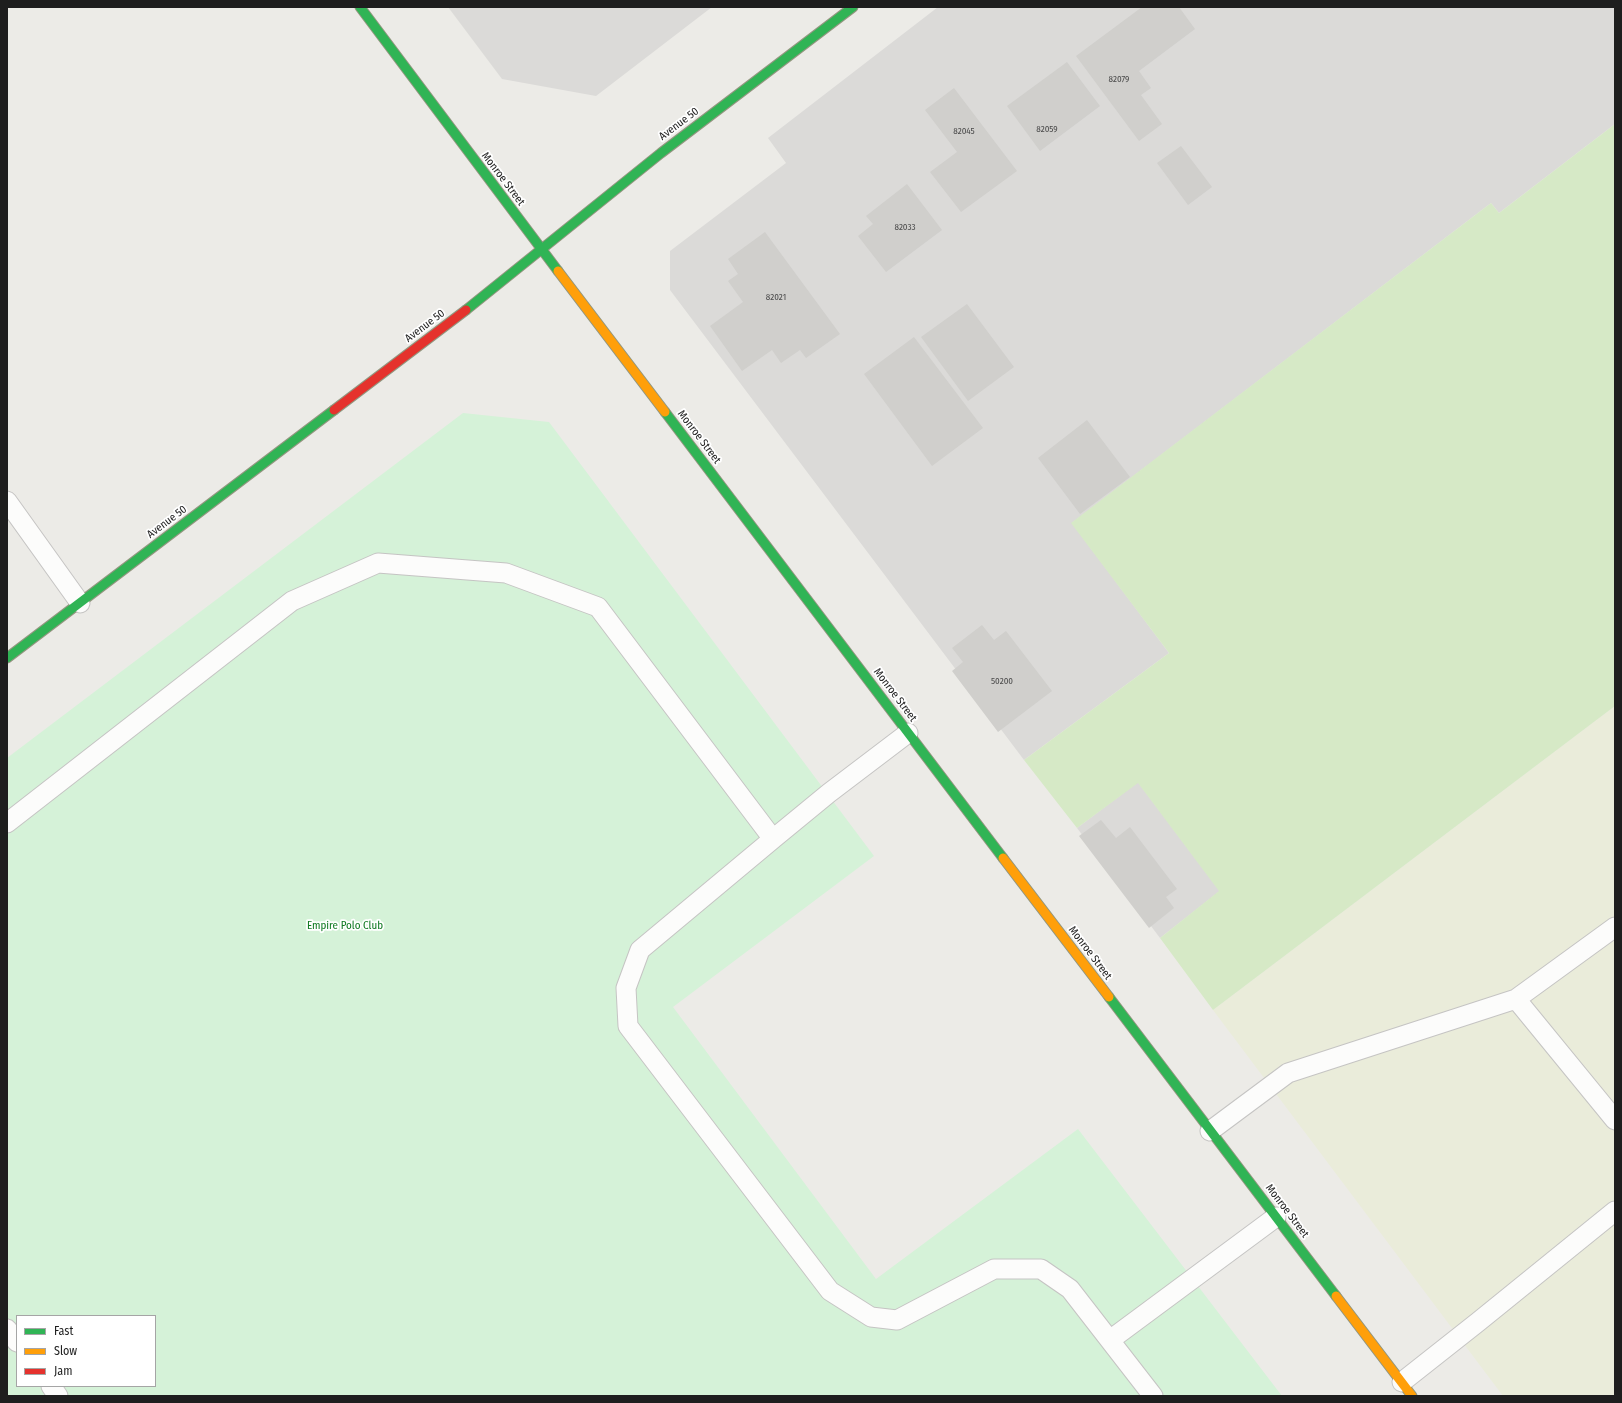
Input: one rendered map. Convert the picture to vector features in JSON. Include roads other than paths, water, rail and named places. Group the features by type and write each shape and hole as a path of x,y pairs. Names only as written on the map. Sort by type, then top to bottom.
{"main road":[{"name":"Monroe Street","path":"360,7 541,249 1407,1389"},
{"name":"Avenue 50","path":"7,658 461,314 661,153 853,7"}],"lane":[{"path":"7,501 80,603"},
{"path":"7,823 292,601 378,563 506,573 598,607 773,839"},
{"path":"908,733 829,793 640,950 626,988 628,1026 830,1291 871,1317 897,1320 994,1268 1041,1269 1070,1288 1154,1396"},
{"path":"1210,1131 1288,1073 1516,999 1615,927"},
{"path":"1516,999 1615,1120"},
{"path":"1407,1389 1478,1322 1615,1211"},
{"path":"1110,1340 1276,1217"},
{"path":"7,1329 16,1341"},
{"path":"52,1387 58,1396"}],"park label":[{"name":"Empire Polo Club","path":"345,926"}]}
